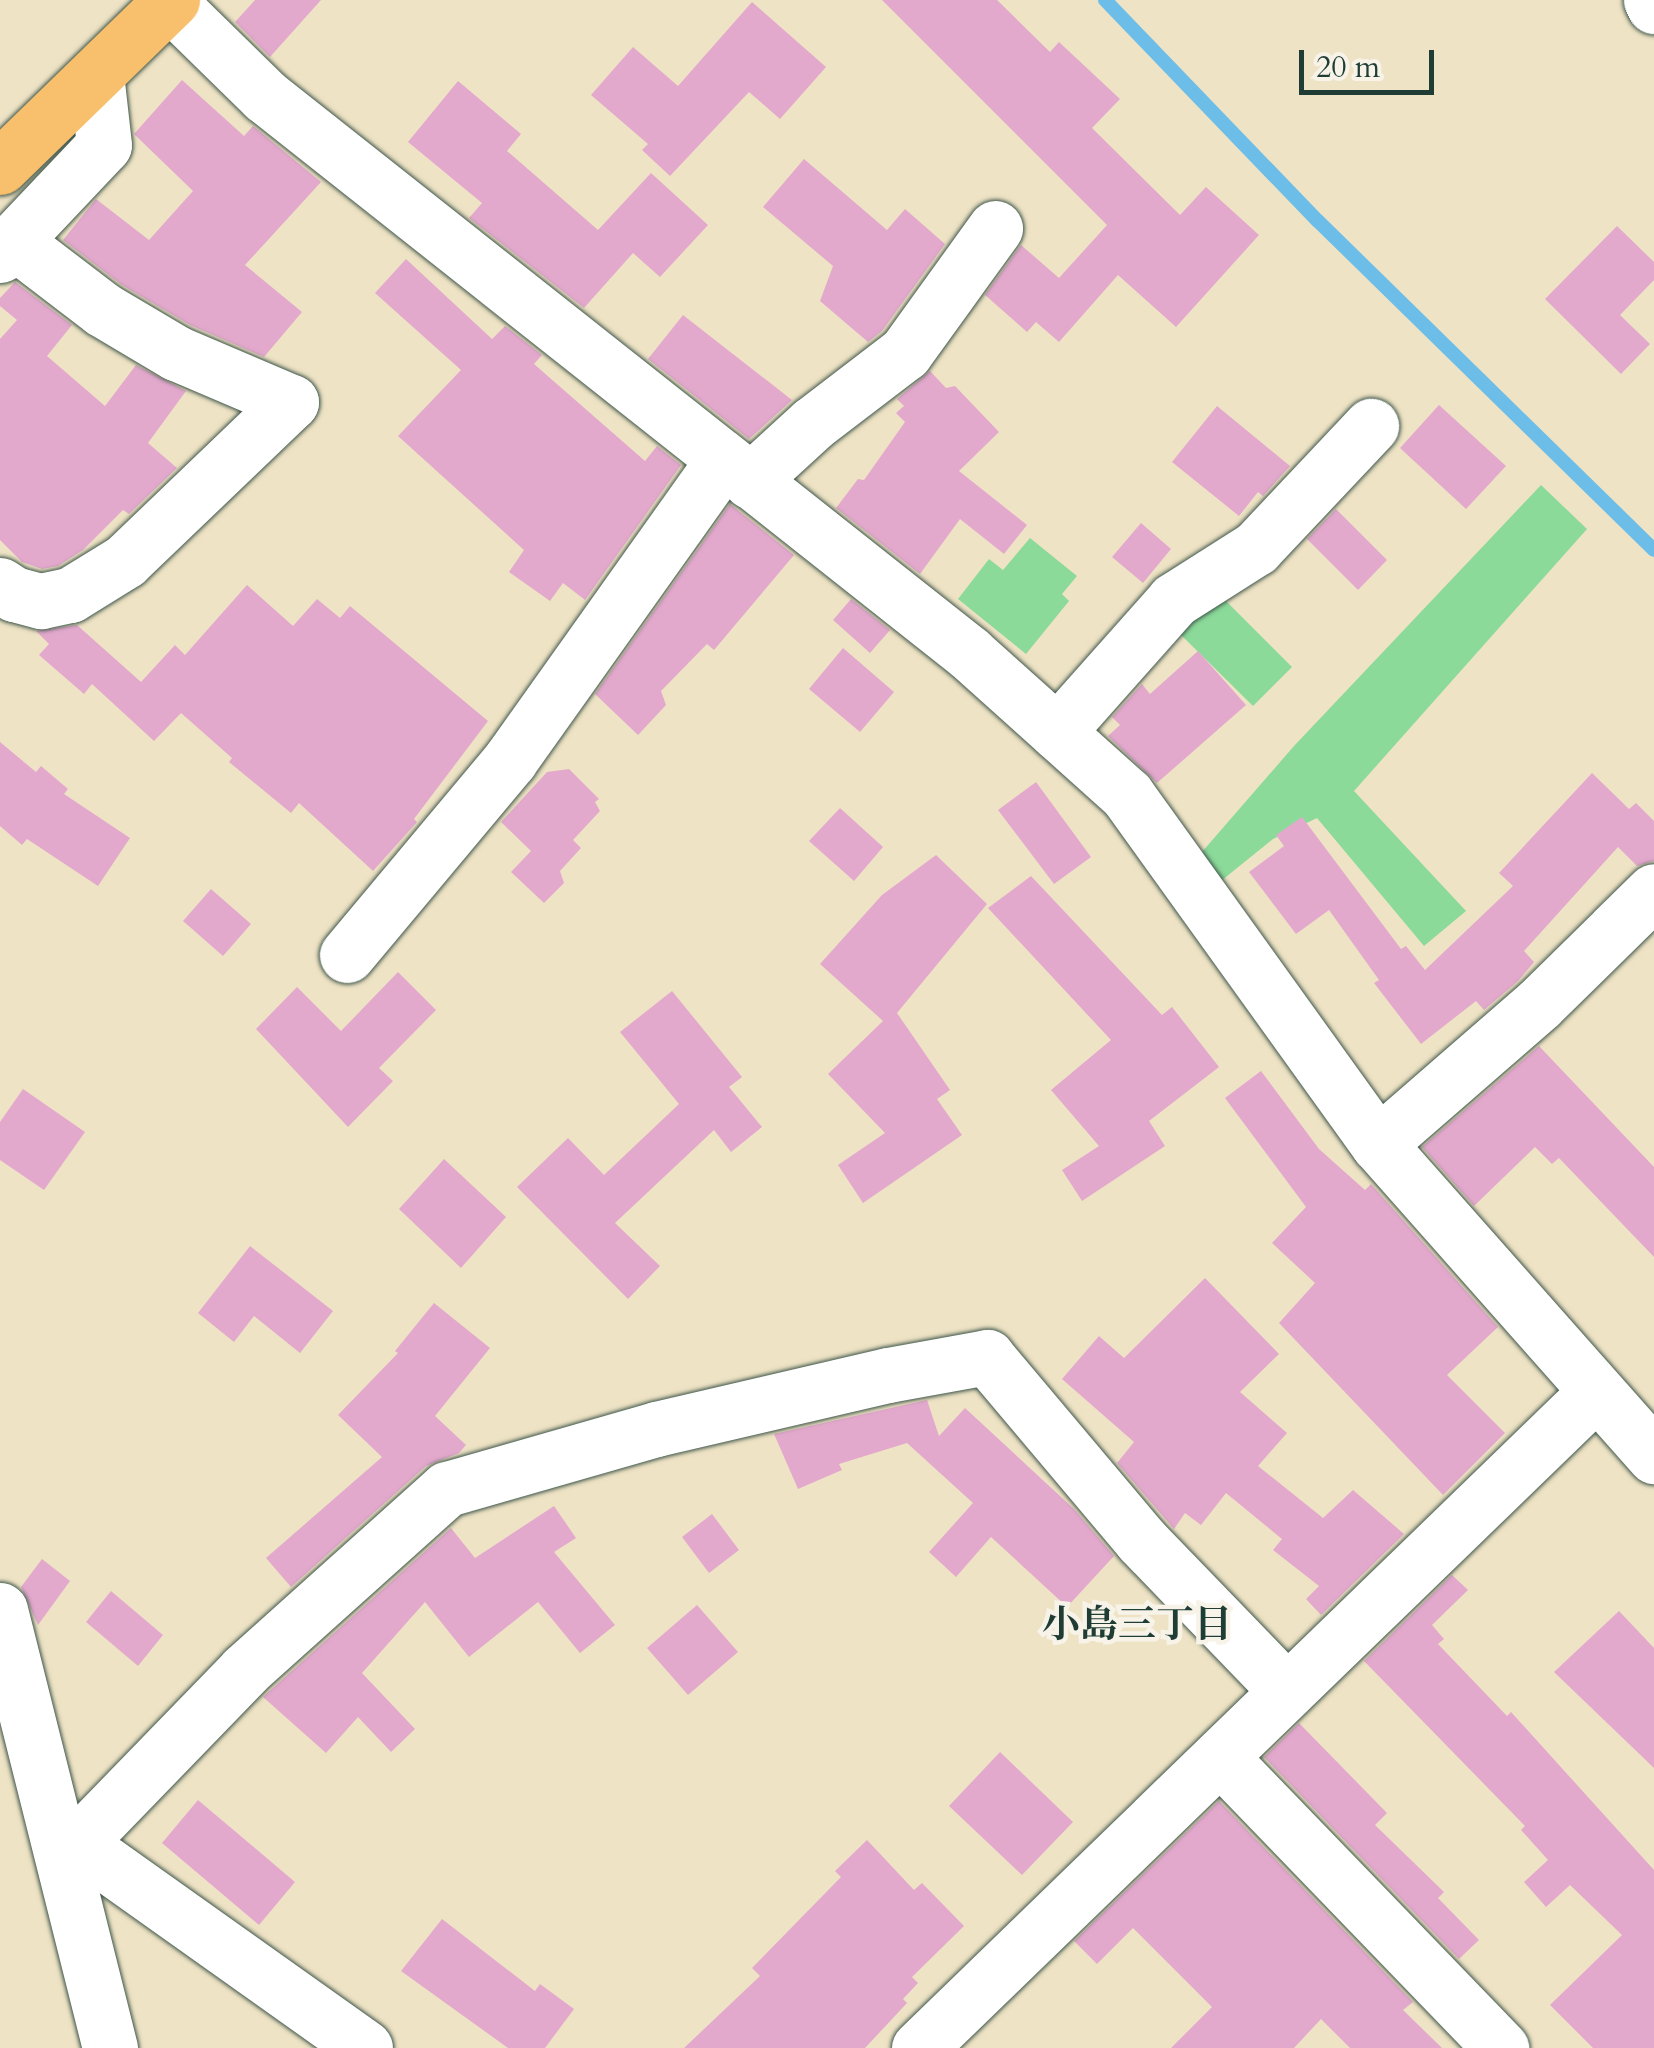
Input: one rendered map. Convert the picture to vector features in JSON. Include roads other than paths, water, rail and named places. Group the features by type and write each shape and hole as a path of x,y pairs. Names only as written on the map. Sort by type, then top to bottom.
{"highway":[{"path":"0,168 170,1"}],"street":[{"path":"170,1 265,96 969,653 1128,795 1378,1144 1654,1456"},
{"path":"0,584 14,594 40,601 70,594 125,561 291,402 176,352 6,248 104,145 96,74"},
{"path":"347,955 510,760 737,471 812,424 905,353 995,228"},
{"path":"1057,732 1174,600 1256,548 1371,426"},
{"path":"1378,1144 1540,1004 1654,891"},
{"path":"64,1856 245,1670 448,1489 656,1428 888,1375 987,1358 1141,1540 1288,1691"},
{"path":"948,2039 1220,1757 1596,1392"},
{"path":"0,1610 64,1856 76,1926 110,2048"},
{"path":"1220,1757 1501,2048"},
{"path":"64,1856 105,1863 365,2048"}],"waterway":[{"path":"1105,0 1318,221 1654,550"}],"district":[{"name":"小島三丁目","path":"1137,1626"}]}
